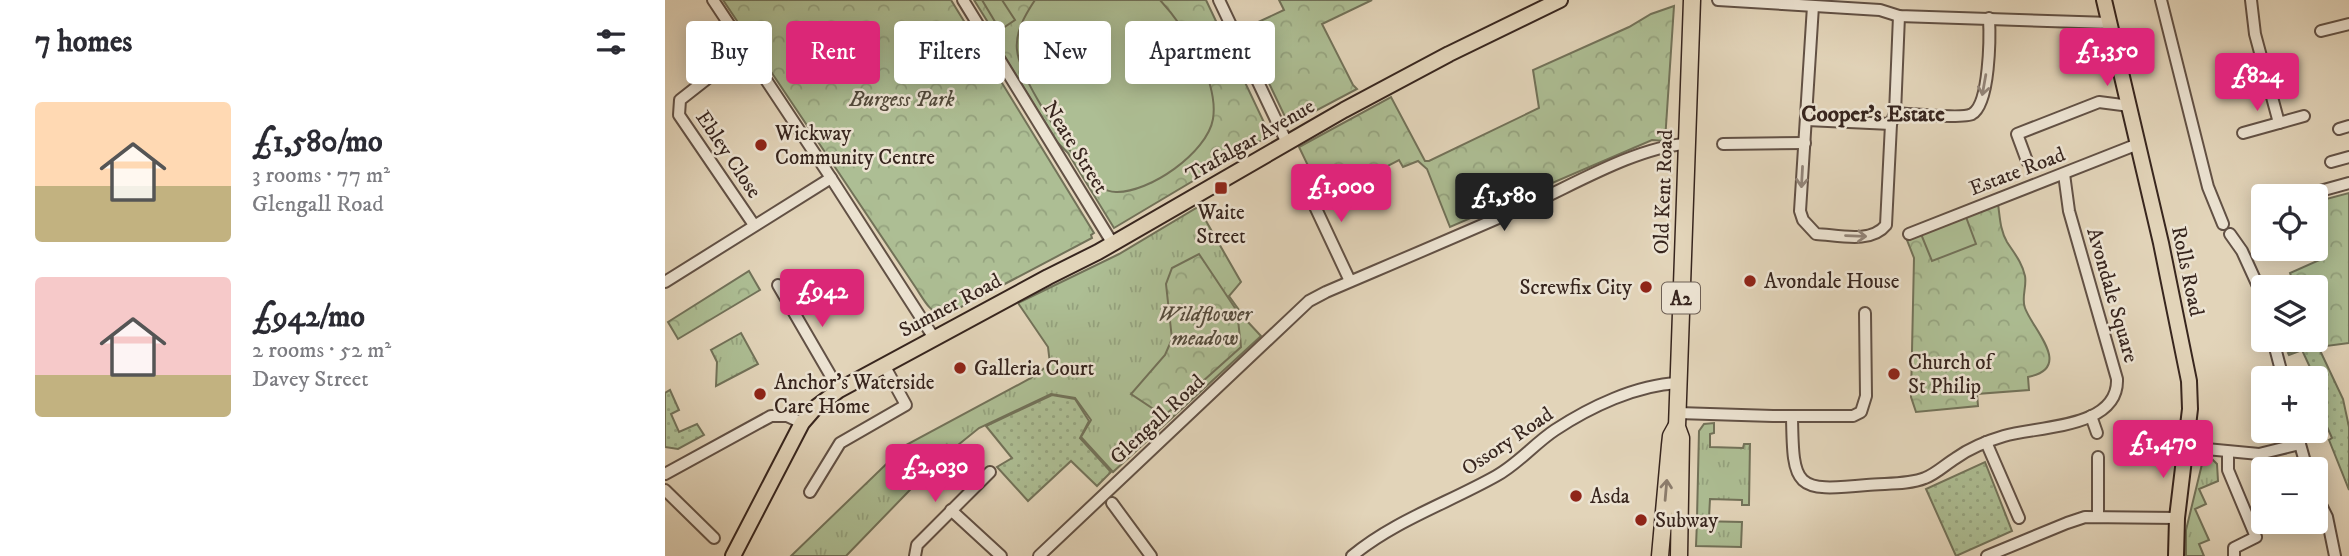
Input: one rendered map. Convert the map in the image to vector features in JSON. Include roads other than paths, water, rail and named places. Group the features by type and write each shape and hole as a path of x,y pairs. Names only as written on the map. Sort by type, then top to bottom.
{"highway":[{"name":"Old Kent Road","path":"1679,556 1681,438 1677,420 1692,0"},
{"name":"Old Kent Road","path":"1660,556 1671,436 1677,420"}],"main road":[{"name":"Trafalgar Avenue","path":"1113,244 1401,79 1560,0"},
{"name":"Rolls Road","path":"2104,0 2169,279 2189,381 2190,409 2177,518 2176,556"},
{"name":"Sumner Road","path":"733,556 802,424 815,408 839,390 933,338 1113,244"}],"street":[{"path":"713,0 727,21"},
{"name":"Neate Street","path":"963,0 1113,244"},
{"path":"1219,0 1287,143"},
{"path":"1717,0 1813,6 1880,5 1899,16 2111,23"},
{"path":"2161,0 2208,187 2223,224"},
{"path":"2251,0 2255,34 2279,122"},
{"path":"1813,6 1800,211 1803,220 1815,234 1867,237 1880,232 1886,225 1899,16"},
{"path":"1807,120 1868,123 1972,115 1985,89 1989,18"},
{"path":"2321,31 2349,24"},
{"name":"Ebley Close","path":"700,84 680,100 679,114 754,225"},
{"path":"768,84 933,338"},
{"path":"2027,161 2017,134 2099,102 2130,106"},
{"path":"2243,133 2304,116"},
{"path":"1723,144 1805,143"},
{"name":"Glengall Road","path":"1039,556 1309,301 1652,150 1686,144"},
{"name":"Estate Road","path":"1909,234 2138,144"},
{"path":"2331,162 2349,157"},
{"name":"Avondale Square","path":"1792,416 1792,457 1795,469 1805,483 1823,489 1923,479 1986,442 2008,435 2065,425 2091,416 2103,408 2113,397 2117,379 2069,211 2064,174"},
{"path":"665,282 831,178"},
{"path":"1303,181 1350,281"},
{"path":"2328,189 2349,183"},
{"path":"2230,234 2242,251 2253,275"},
{"path":"778,285 839,390"},
{"path":"1677,420 1853,416 1861,412 1866,396 1865,313"},
{"path":"810,492 841,443 906,405 884,365"},
{"name":"Ossory Road","path":"1352,556 1365,551 1400,524 1502,472 1553,431 1575,419 1649,387 1678,383"},
{"path":"665,474 771,416 787,416 802,424"},
{"path":"2091,416 2097,433"},
{"path":"1986,442 2019,518"},
{"path":"2185,447 2259,454 2300,444 2304,457"},
{"path":"2228,452 2228,470 2256,537 2234,548 2234,556"},
{"path":"2098,457 2098,517"},
{"path":"915,556 917,545 990,472"},
{"path":"665,490 714,538"},
{"path":"1112,503 1151,556"},
{"path":"951,510 1001,556"},
{"path":"1987,556 2085,517 2177,518"},
{"path":"2328,522 2335,556"}],"place":[{"name":"Wickway Community Centre","path":"761,145"},
{"name":"Waite Street","path":"1221,188"},
{"name":"Avondale House","path":"1750,281"},
{"name":"Screwfix City","path":"1646,287"},
{"name":"Galleria Court","path":"960,368"},
{"name":"Church of St Philip","path":"1894,374"},
{"name":"Anchor's Waterside Care Home","path":"760,394"},
{"name":"Asda","path":"1576,496"},
{"name":"Subway","path":"1641,520"}],"district":[{"name":"Cooper's Estate","path":"1873,113"}],"park label":[{"name":"Burgess Park","path":"902,99"},
{"name":"Wildflower meadow","path":"1205,326"}]}
